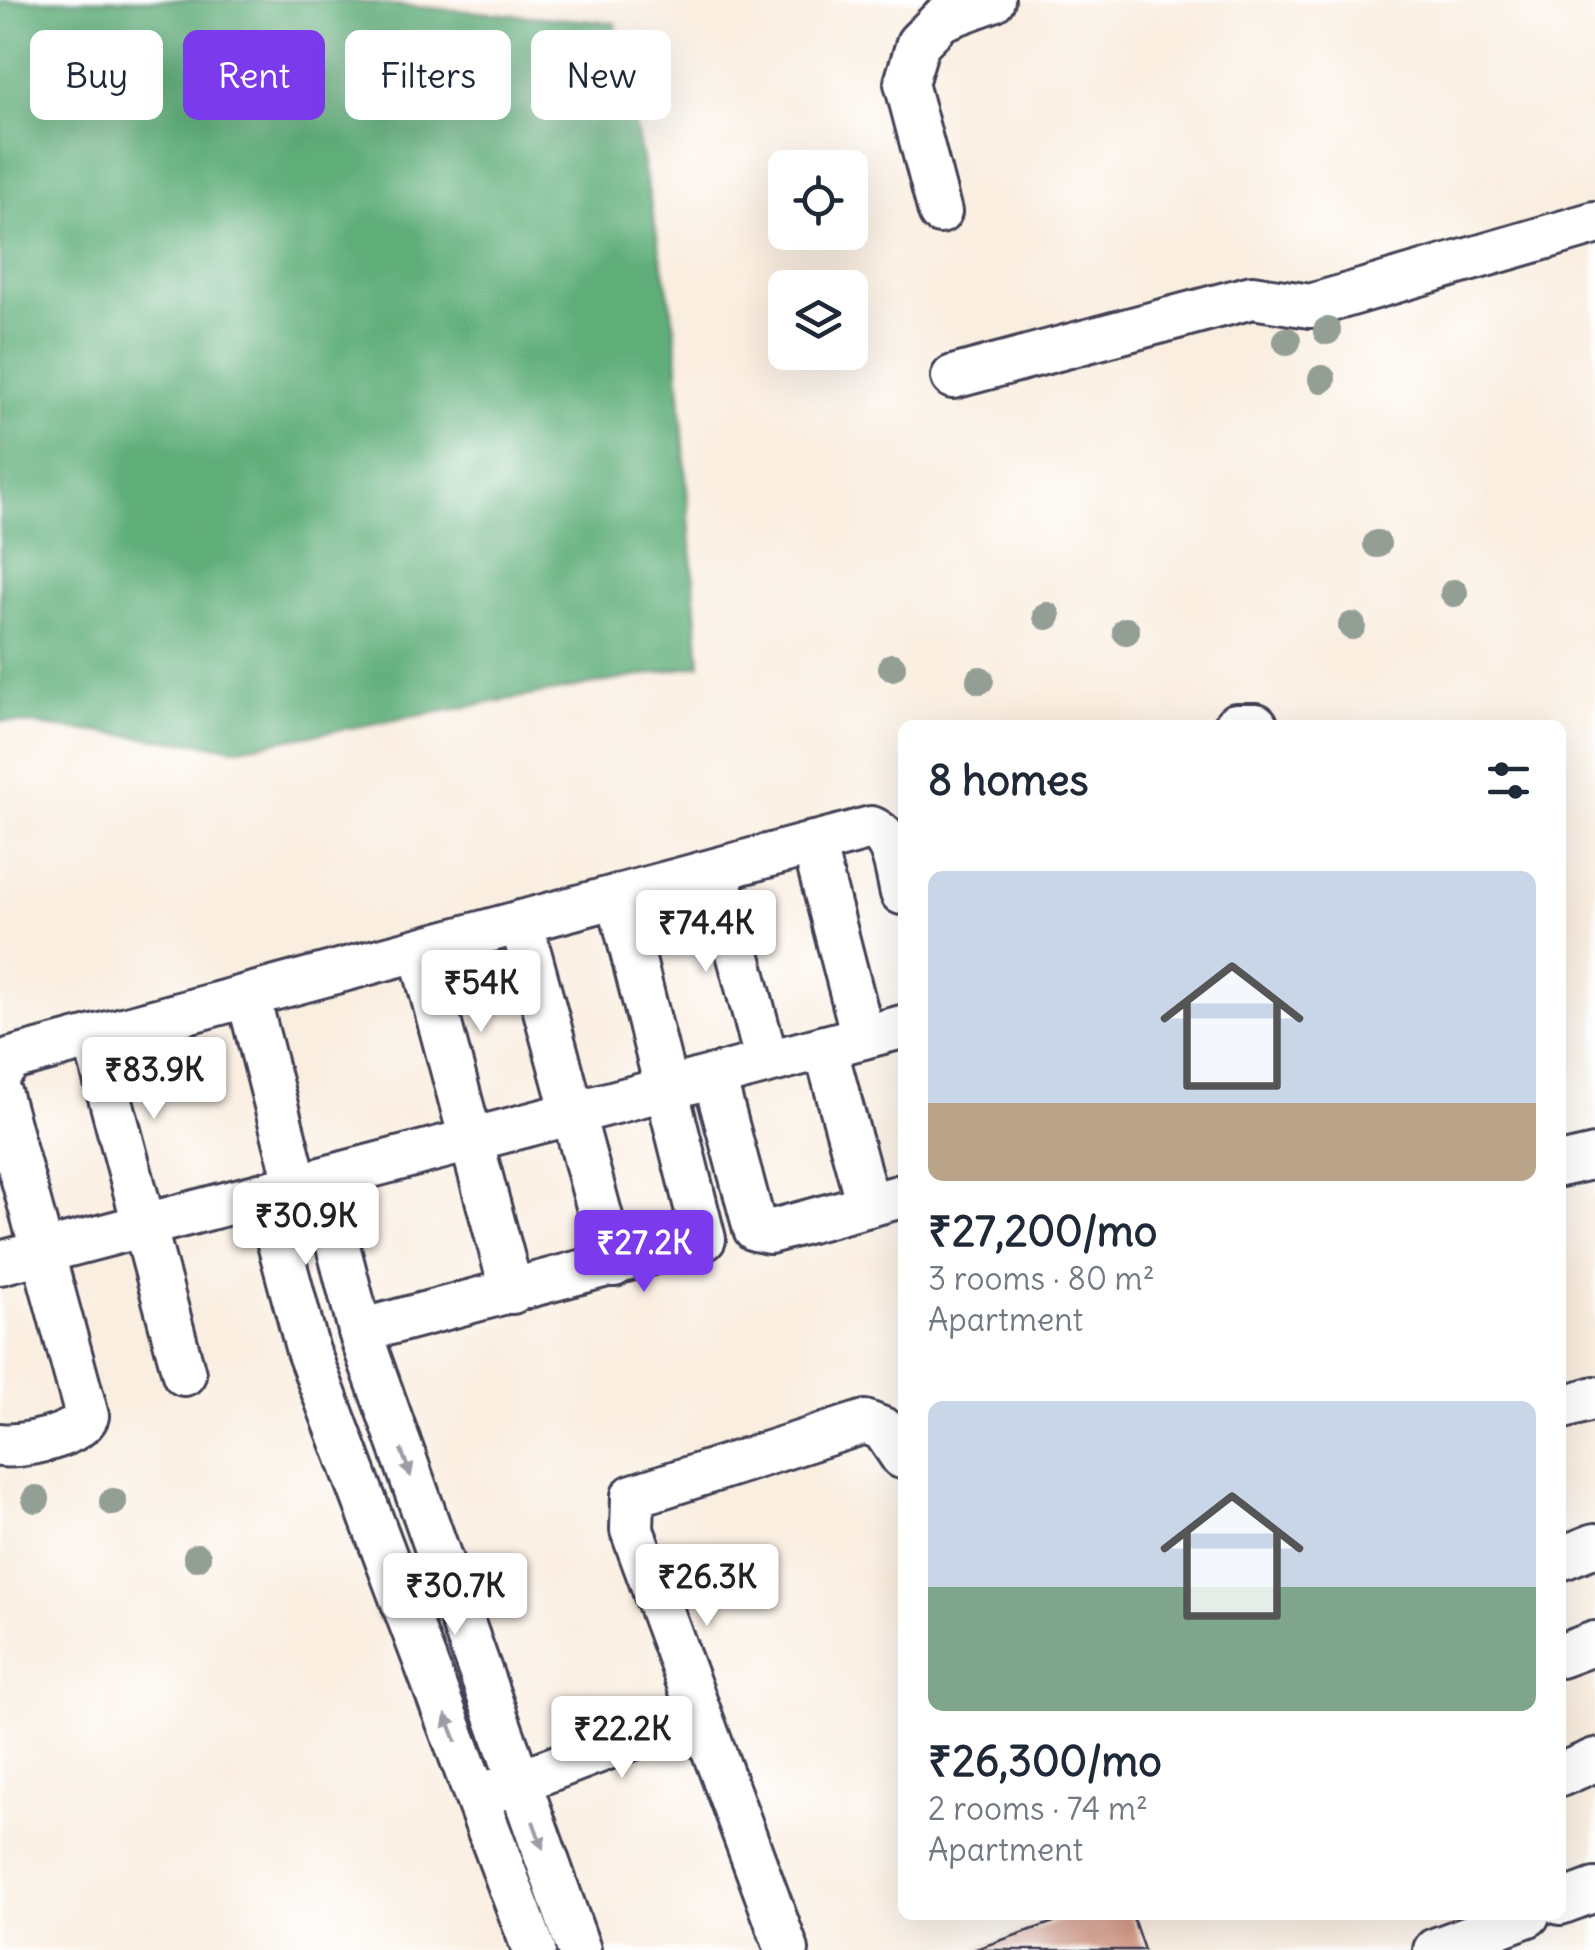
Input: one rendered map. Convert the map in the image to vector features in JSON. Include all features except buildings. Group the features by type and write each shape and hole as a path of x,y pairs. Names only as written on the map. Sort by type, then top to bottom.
{"street":[{"path":"940,212 906,83 918,43 942,19 993,0"},
{"path":"953,377 1252,297 1310,306 1595,223"},
{"path":"0,1073 12,1059 871,828 884,833 898,880"},
{"path":"714,1076 756,1229 769,1232 885,1200 863,1037 813,843"},
{"path":"716,870 767,1062"},
{"path":"360,1331 704,1239 618,896"},
{"path":"521,922 614,1266"},
{"path":"420,950 512,1292"},
{"path":"248,996 295,1188 308,1351 534,1950"},
{"path":"94,1037 184,1374"},
{"path":"0,1263 863,1037"},
{"path":"0,1096 86,1422 17,1445 0,1445"},
{"path":"1566,1164 1595,1158"},
{"path":"295,1188 360,1331 579,1950"},
{"path":"1566,1406 1595,1398"},
{"path":"332,1415 383,1399"},
{"path":"787,1950 632,1530 633,1496 865,1422 883,1429 898,1451"},
{"path":"1566,1557 1595,1546"},
{"path":"1566,1654 1595,1642"},
{"path":"477,1797 699,1713"},
{"path":"1566,1772 1595,1760"},
{"path":"1566,1901 1595,1890"},
{"path":"1435,1950 1515,1920"}],"green space":[{"path":"0,0 333,0 615,23 616,30 531,30 531,120 634,120 675,327 700,665 239,748 0,721"}]}
